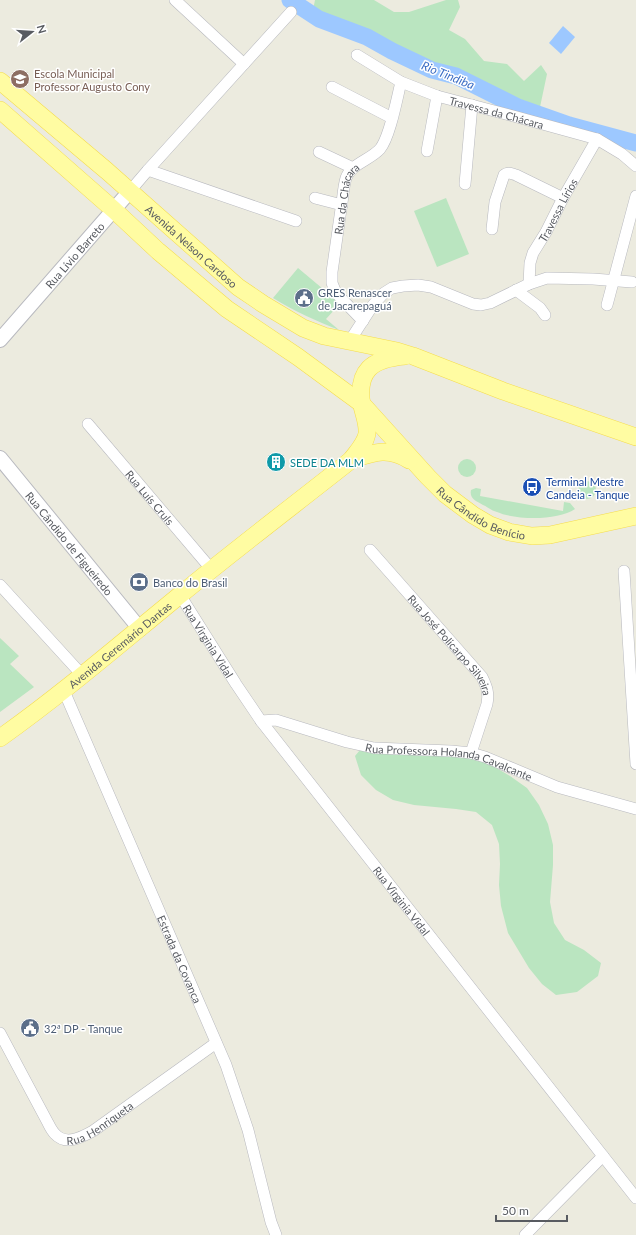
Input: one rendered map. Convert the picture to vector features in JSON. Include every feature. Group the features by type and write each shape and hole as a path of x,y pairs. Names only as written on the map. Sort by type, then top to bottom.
{"main road":[{"name":"Avenida Nelson Cardoso","path":"0,81 130,191 238,287 263,304 303,328 324,336 413,356"},
{"path":"0,110 114,210 158,251 227,309 298,357 362,404"},
{"path":"413,356 502,391 636,437"},
{"name":"Avenida Geremário Dantas","path":"0,738 83,676 180,595 351,460 362,445 366,435 367,427 361,395 362,380 369,368 375,363 385,359 413,356"},
{"name":"Rua Cândido Benício","path":"362,404 445,494 473,516 490,525 509,532 532,536 550,535 636,516"},
{"name":"Avenida Geremário Dantas","path":"351,460 374,452 387,451 407,458 418,466"},
{"path":"604,523 636,509"}],"street":[{"path":"175,0 244,64"},
{"name":"Rua Lívio Barreto","path":"0,340 148,170 291,12"},
{"name":"Travessa da Chácara","path":"357,56 401,82 437,96 597,139 626,157 636,166"},
{"name":"Rua da Chácara","path":"363,321 336,293 332,283 332,272 346,178 353,168 375,154 381,148 392,118 401,82"},
{"path":"332,87 392,118"},
{"path":"426,151 437,96"},
{"path":"465,184 472,105"},
{"name":"Travessa Lírios","path":"529,284 530,263 533,253 597,139"},
{"path":"319,152 353,168"},
{"path":"148,170 296,221"},
{"path":"492,229 495,202 506,173 516,175 563,198"},
{"path":"607,305 636,196"},
{"path":"315,198 342,205"},
{"path":"349,342 373,305 384,293 392,288 418,285 431,287 467,302 481,305 490,303 529,284 547,278 632,282"},
{"path":"516,290 540,308 545,315"},
{"name":"Rua Luís Cruls","path":"88,424 212,570"},
{"name":"Rua Cândido de Figueiredo","path":"0,458 140,629"},
{"name":"Rua José Policarpo Silveira","path":"370,550 482,677 486,684 488,690 487,704 471,753"},
{"path":"624,571 636,764"},
{"path":"0,585 83,676"},
{"name":"Rua Virginia Vidal","path":"180,595 261,721 636,1198"},
{"name":"Estrada da Covanca","path":"64,691 226,1066 248,1130 271,1222 276,1235"},
{"name":"Rua Professora Holanda Cavalcante","path":"261,721 276,720 347,742 374,748 471,753 485,757 557,787 636,808"},
{"name":"Rua Henriqueta","path":"0,1033 55,1135 64,1140 72,1140 93,1131 216,1043"},
{"path":"525,1235 603,1156"}],"green space":[{"path":"315,0 374,0 394,12 409,12 446,0 458,0 460,7 449,30 465,39 484,61 507,64 524,81 541,65 547,74 540,107 403,53 368,33 324,18 313,10"},
{"path":"446,198 469,254 437,267 414,211"},
{"name":"GRES Renascer de Jacarepaguá","path":"298,268 335,299 336,308 326,319 339,330 305,316 273,298"},
{"path":"467,459 473,462 476,468 473,474 467,477 461,474 458,468 461,462"},
{"path":"583,481 591,481 596,486 594,497 591,499 583,499 578,494 578,486"},
{"path":"476,488 481,489 480,496 563,511 564,502 570,503 575,509 558,516 536,518 514,517 493,511 472,498 471,490"},
{"path":"0,638 19,656 10,664 34,687 0,712"},
{"path":"360,750 466,757 488,763 527,788 539,805 548,824 553,845 550,902 554,923 565,940 584,950 601,963 598,976 577,992 556,995 542,984 529,968 508,933 501,906 499,885 499,844 492,825 476,812 414,805 393,800 376,790 361,775 355,756"}],"water":[{"path":"563,26 575,37 561,54 549,43"}],"waterway":[{"name":"Rio Tindiba","path":"290,0 319,19 367,37 432,70 456,76 518,107 569,125 636,143"}],"place":[{"name":"Escola Municipal Professor Augusto Cony","path":"20,79"},
{"name":"GRES Renascer de Jacarepaguá","path":"304,298"},
{"name":"SEDE DA MLM","path":"276,462"},
{"name":"Terminal Mestre Candeia - Tanque","path":"532,487"},
{"name":"Banco do Brasil","path":"139,582"},
{"name":"32ª DP - Tanque","path":"30,1028"}]}
